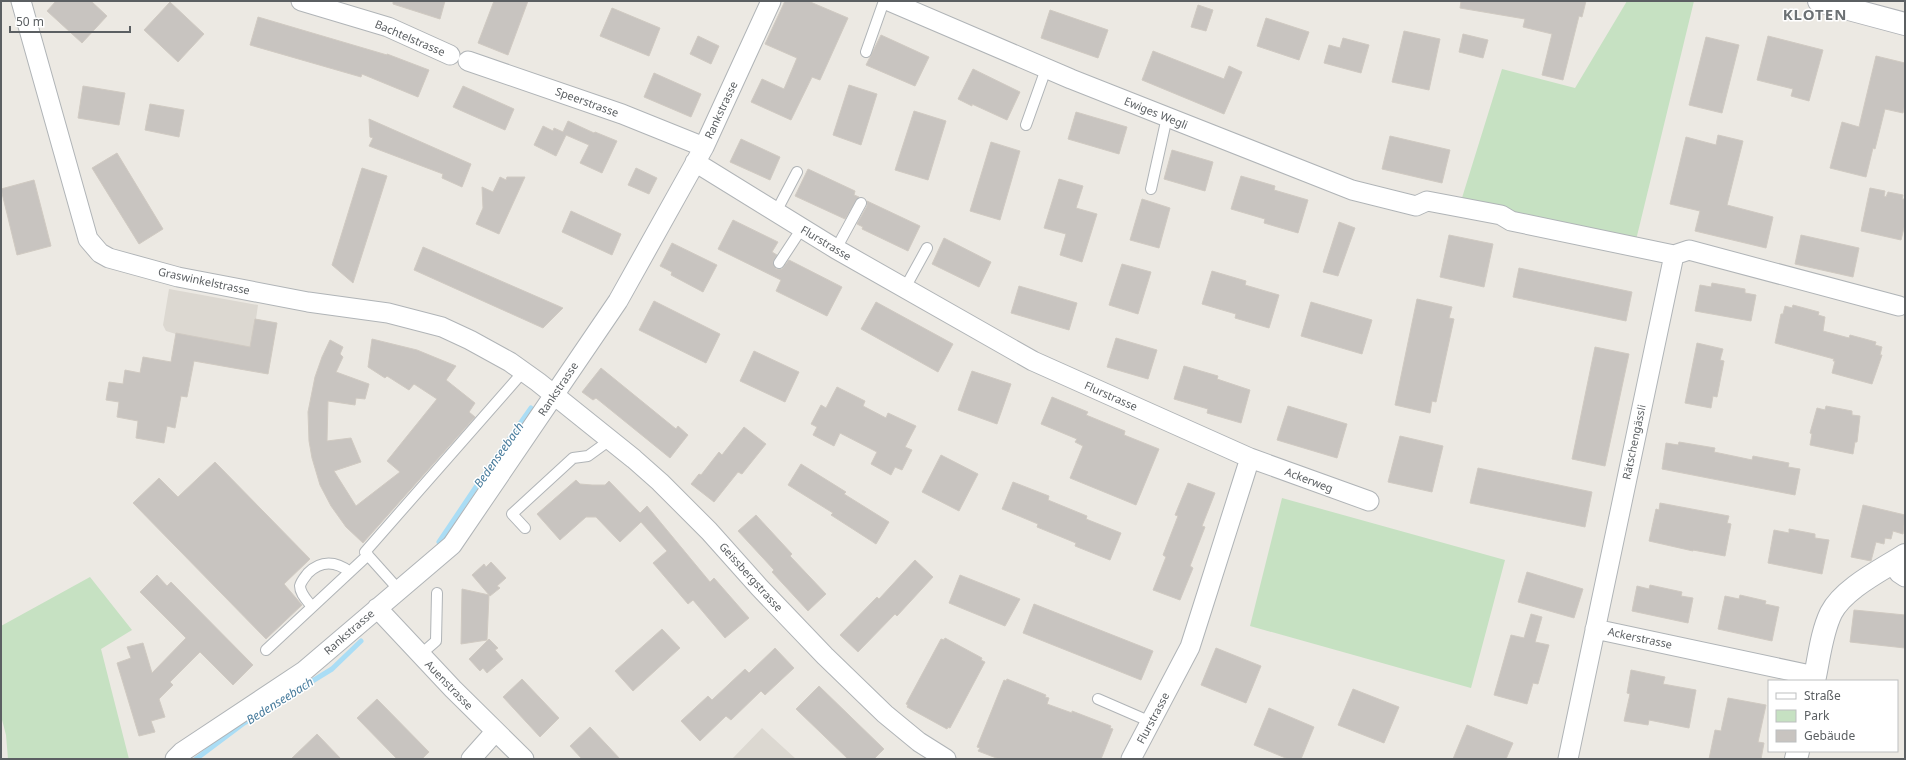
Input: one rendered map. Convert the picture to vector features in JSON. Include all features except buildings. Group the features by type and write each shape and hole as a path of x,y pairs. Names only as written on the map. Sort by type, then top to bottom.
{"street":[{"name":"Graswinkelstrasse","path":"21,1 88,239 100,253 118,262 178,277 308,302 388,313 442,327 470,340 523,372 554,395"},
{"name":"Bachtelstrasse","path":"301,1 388,27 450,55"},
{"name":"Rankstrasse","path":"175,759 182,752 304,671 452,545 618,301 699,155 771,1"},
{"name":"Ewiges Wegli","path":"889,1 1046,69 1352,190 1416,206 1427,201 1501,215 1511,222 1674,255"},
{"path":"1819,1 1904,22"},
{"name":"Speerstrasse","path":"468,62 615,112 699,155"},
{"name":"Flurstrasse","path":"699,155 776,212 836,249 1033,361 1250,458 1190,646 1131,759"},
{"path":"1674,255 1689,250 1899,306"},
{"name":"Rätschengässli","path":"1595,628 1674,255"},
{"name":"Geissbergstrasse","path":"554,395 655,477 704,526 759,587 825,656 885,714 919,742 946,759"},
{"name":"Ackerweg","path":"1250,458 1369,501"},
{"path":"1814,679 1825,630 1832,612 1840,600 1853,588 1901,565"},
{"name":"Auenstrasse","path":"377,608 420,655 495,732 524,759"},
{"name":"Ackerstrasse","path":"1568,759 1595,628 1814,679"},
{"path":"471,759 495,732"}],"lane":[{"path":"866,52 884,1"},
{"path":"1026,125 1046,69"},
{"path":"1151,189 1167,117"},
{"path":"776,212 797,172"},
{"path":"836,249 861,203"},
{"path":"779,263 802,228"},
{"path":"905,288 927,248"},
{"path":"399,590 365,552 523,372"},
{"path":"525,528 512,514 573,458 588,456 610,440"},
{"path":"266,650 368,555"},
{"path":"312,607 302,594 300,586 303,579 315,566 330,563 342,566 350,572"},
{"path":"420,655 436,641 436,593"},
{"path":"1098,699 1150,722"}],"shaded area":[{"path":"169,289 258,305 256,319 277,323 268,374 166,331 163,325"},
{"path":"762,728 796,759 732,759"}],"green space":[{"path":"1627,1 1694,1 1636,240 1461,201 1502,69 1575,88"},
{"path":"1282,498 1505,560 1471,688 1250,626"},
{"path":"90,577 132,630 101,649 129,759 8,759 6,735 1,716 1,626"}],"waterway":[{"name":"Bedenseebach","path":"439,542 531,408"},
{"name":"Bedenseebach","path":"196,759 244,723 332,669 361,641"}],"district":[{"name":"KLOTEN","path":"1815,15"}]}
